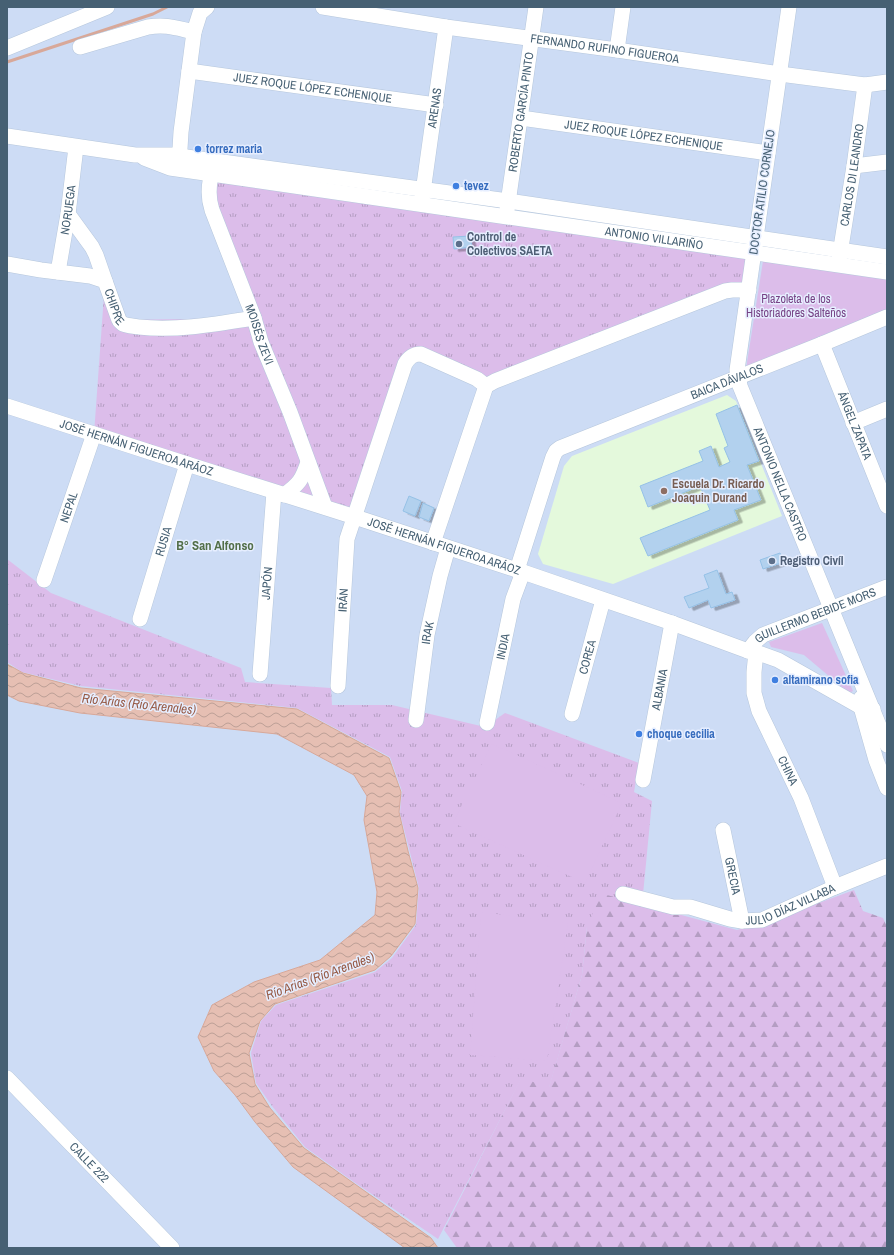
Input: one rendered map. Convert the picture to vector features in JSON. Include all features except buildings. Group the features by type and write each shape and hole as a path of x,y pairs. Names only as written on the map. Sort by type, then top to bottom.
{"street":[{"path":"7,48 108,7"},
{"path":"179,163 194,32 200,13 207,7"},
{"name":"FERNANDO RUFINO FIGUEROA","path":"323,7 780,74 864,85 887,82"},
{"name":"ROBERTO GARCÍA PINTO","path":"506,217 536,7"},
{"path":"617,50 623,7"},
{"name":"DOCTOR ATILIO CORNEJO","path":"737,377 753,253 789,7"},
{"path":"80,47 158,25 166,25 194,32"},
{"name":"ARENAS","path":"421,204 446,26"},
{"name":"JUEZ ROQUE LÓPEZ ECHENIQUE","path":"189,71 436,105"},
{"name":"CARLOS DI LEANDRO","path":"840,258 854,166 864,85"},
{"name":"JUEZ ROQUE LÓPEZ ECHENIQUE","path":"521,118 768,153"},
{"path":"7,136 213,168"},
{"name":"NORUEGA","path":"58,272 68,214 76,147"},
{"path":"854,166 887,162"},
{"name":"ANTONIO VILLARIÑO","path":"213,168 424,189 756,237 840,258 887,272"},
{"name":"ANTONIO VILLARIÑO","path":"213,168 421,204 753,253 840,258 887,257"},
{"name":"MOISÉS ZEVI","path":"213,168 209,202 254,318 260,342 290,412 325,507"},
{"path":"68,214 94,251 105,281"},
{"name":"CHIPRE","path":"7,264 90,276 105,281 119,320 128,326 179,327 206,325 254,318"},
{"path":"433,543 486,386 495,381 725,291 748,290"},
{"name":"BAICA DÁVALOS","path":"567,445 887,317"},
{"name":"ÁNGEL ZAPATA","path":"822,344 886,501"},
{"name":"IRÁN","path":"338,686 347,539 403,370 409,358 414,354 421,354 477,379 486,386"},
{"name":"ANTONIO NELLA CASTRO","path":"737,377 832,608 859,679 867,708 876,760 887,788"},
{"name":"JOSÉ HERNÁN FIGUEROA ARÁOZ","path":"7,406 325,507 520,571 778,660 867,708"},
{"path":"853,423 887,409"},
{"name":"NEPAL","path":"44,580 94,434"},
{"name":"INDIA","path":"487,723 520,571 553,457 556,451 567,445"},
{"path":"279,493 295,487 300,481 308,462"},
{"name":"RUSIA","path":"140,619 187,464"},
{"name":"JAPÓN","path":"260,674 279,493"},
{"name":"IRAK","path":"416,720 428,635 440,576 448,548"},
{"name":"GUILLERMO BEBIDE MORS","path":"752,652 755,642 763,635 887,587"},
{"name":"COREA","path":"572,714 603,600"},
{"name":"ALBANIA","path":"643,780 672,623"},
{"name":"CHINA","path":"752,652 754,693 759,711 800,798 835,887"},
{"name":"ANTONIO NELLA CASTRO","path":"867,708 887,745"},
{"name":"GRECIA","path":"723,830 742,921"},
{"name":"JULIO DÍAZ VILLABA","path":"623,894 673,907 690,907 730,919 742,921 762,920 835,887 887,866"},
{"name":"CALLE 222","path":"7,1078 172,1248"}],"shaded area":[{"path":"7,7 887,7 887,1248 7,1248"},
{"name":"Escuela Dr. Ricardo Joaquin Durand","path":"727,395 736,401 782,516 613,584 543,564 538,554 564,466 572,456"}],"green space":[{"name":"Plazoleta de los Historiadores Salteños","path":"211,174 753,253 749,290 486,386 415,354 355,517 94,434 105,281 119,320 254,318 209,202"},
{"name":"Plazoleta de los Historiadores Salteños","path":"763,261 887,279 887,312 746,369"},
{"path":"7,559 51,593 241,668 245,682 331,688 332,705 392,705 485,727 505,713 639,763 634,792 652,801 642,905 587,927 582,975 549,1088 521,1079 438,1239 305,1147 272,1106 256,1083 251,1053 261,1021 276,1005 375,972 392,958 416,925 419,888 400,813 402,791 390,757 297,708 81,686 22,672 7,662"},
{"path":"822,623 853,691 849,693 804,655 771,647 769,642"},
{"path":"492,744 622,803 585,883 453,823"},
{"path":"854,890 863,911 883,918 887,927 887,1248 457,1248 444,1230 521,1078 549,1087 582,975 587,927 598,901 607,895 737,930 781,917"},
{"path":"481,912 568,923 547,1061 470,1055"}],"water":[{"name":"Río Arias (Río Arenales)","path":"7,664 23,673 81,688 297,709 389,758 401,792 399,812 418,888 415,924 391,956 375,970 275,1004 260,1021 249,1053 255,1084 270,1108 304,1148 431,1238 438,1248 405,1248 293,1167 214,1071 198,1037 212,1005 254,982 320,960 375,915 377,892 364,820 367,796 354,775 277,734 80,713 19,701 7,695"}],"waterway":[{"path":"7,62 153,14 167,7"}],"place":[{"name":"torrez maria","path":"198,149"},
{"name":"tevez","path":"456,186"},
{"name":"Control de Colectivos SAETA","path":"459,244"},
{"name":"Escuela Dr. Ricardo Joaquin Durand","path":"664,491"},
{"name":"Registro Civíl","path":"772,561"},
{"name":"altamirano sofia","path":"775,680"},
{"name":"choque cecilia","path":"639,734"}],"district":[{"name":"B° San Alfonso","path":"215,545"}]}
